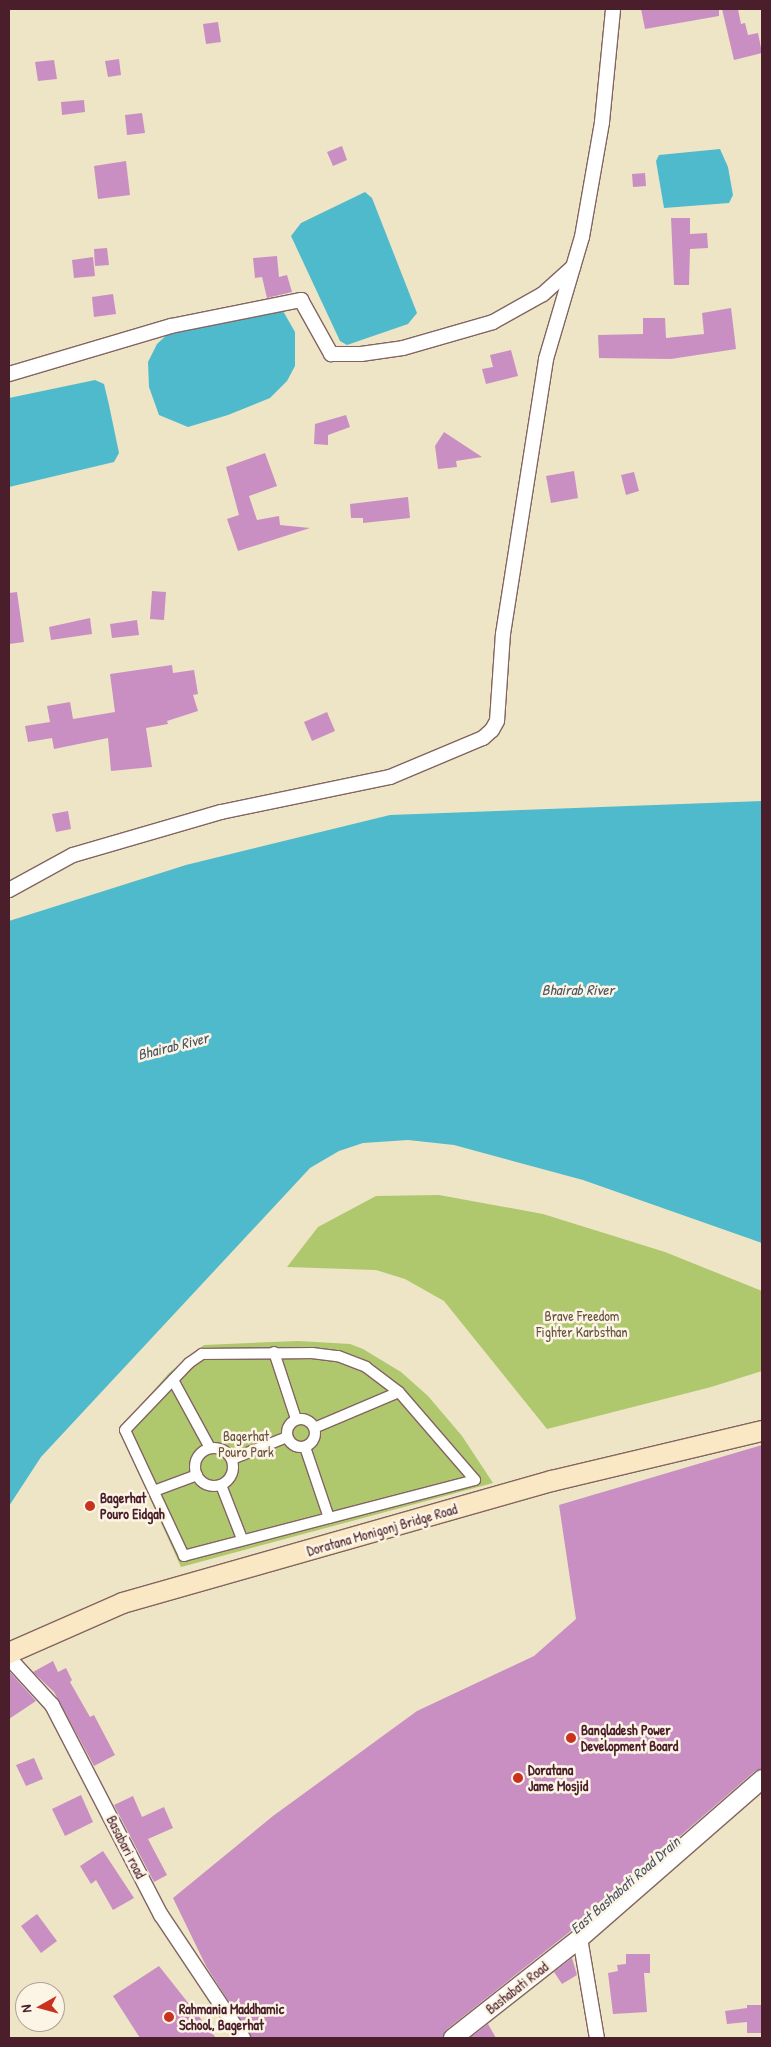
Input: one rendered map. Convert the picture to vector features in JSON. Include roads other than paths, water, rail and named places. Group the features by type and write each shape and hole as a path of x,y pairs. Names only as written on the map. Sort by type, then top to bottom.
{"main road":[{"name":"Doratana Monigonj Bridge Road","path":"9,1653 123,1603 552,1481 762,1431"}],"street":[{"path":"9,890 74,855 221,812 390,777 484,738 492,730 497,721 503,634 546,359 582,237 602,122 613,9"},
{"path":"9,374 171,326 301,300 331,354 361,354 403,348 493,322 543,294 573,267"},
{"path":"274,1352 296,1419"},
{"path":"274,1352 338,1356 366,1367 399,1392 475,1480 242,1539 184,1556 126,1430 173,1380 202,1354 274,1352"},
{"path":"173,1380 210,1448"},
{"path":"314,1428 399,1392"},
{"path":"296,1419 307,1420 314,1428 314,1439 305,1446 294,1446 287,1438 288,1427 296,1419"},
{"path":"232,1459 287,1438"},
{"path":"305,1446 329,1518"},
{"path":"210,1448 223,1449 232,1459 233,1472 221,1485 206,1484 196,1475 196,1461 210,1448"},
{"path":"154,1491 196,1475"},
{"path":"221,1485 242,1539"},
{"name":"Basabari road","path":"9,1658 52,1705 161,1915 243,2038"},
{"name":"Bashabati Road","path":"453,2038 580,1938 762,1779"},
{"path":"580,1938 597,2038"}],"water":[{"path":"720,149 728,167 733,195 729,203 664,208 656,161 659,155"},
{"path":"365,192 372,198 417,313 408,324 347,345 340,341 291,236 301,223"},
{"path":"248,310 283,311 295,332 295,366 287,381 270,398 228,415 188,427 159,415 149,387 148,362 157,344 171,331"},
{"path":"95,380 104,384 109,405 119,453 114,462 9,487 9,398"},
{"name":"Bhairab River","path":"762,801 762,1243 583,1180 454,1145 408,1140 363,1143 339,1151 310,1168 41,1457 9,1506 9,921 186,865 390,815"}],"place":[{"name":"Bagerhat Pouro Eidgah","path":"90,1506"},
{"name":"Bangladesh Power Development Board","path":"571,1738"},
{"name":"Doratana Jame Mosjid","path":"518,1778"},
{"name":"Rahmania Maddhamic School, Bagerhat","path":"169,2017"}],"park label":[{"name":"Brave Freedom Fighter Karbsthan","path":"582,1324"},
{"name":"Bagerhat Pouro Park","path":"246,1444"}],"water label":[{"name":"East Bashabati Road Drain","path":"625,1885"}]}
